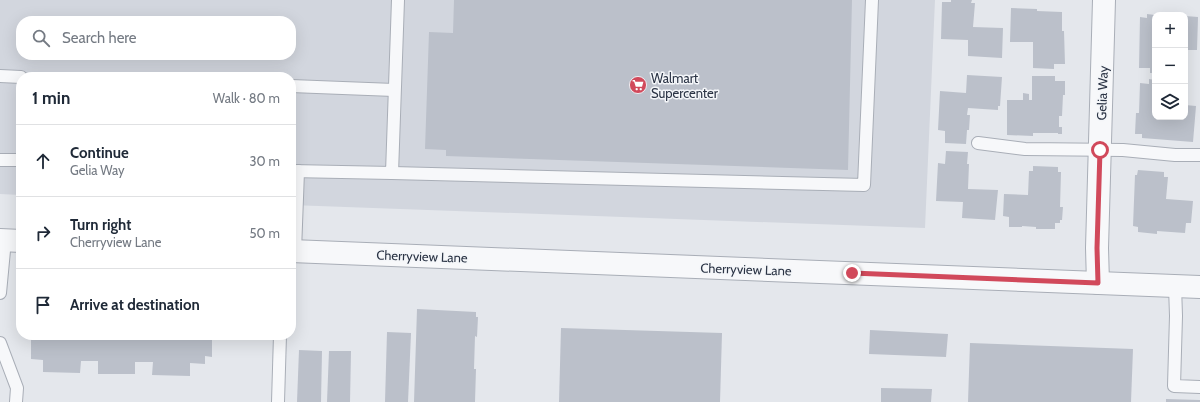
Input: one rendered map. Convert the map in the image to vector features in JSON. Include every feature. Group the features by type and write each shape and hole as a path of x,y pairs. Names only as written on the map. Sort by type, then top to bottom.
{"street":[{"name":"Gelia Way","path":"1098,283 1097,248 1104,0"},
{"name":"Cherryview Lane","path":"296,251 1200,287"}],"lane":[{"path":"392,172 398,0"},
{"path":"296,171 392,172 864,185 872,0"},
{"path":"0,76 16,77"},
{"path":"296,86 394,90"},
{"path":"978,143 1025,149 1123,150 1175,155 1200,155"},
{"path":"0,160 16,160"},
{"path":"0,293 9,241"},
{"path":"1175,286 1176,316 1174,386 1200,387"},
{"path":"278,402 280,340"},
{"path":"0,343 16,388 16,402"}],"shaded area":[{"path":"0,0 935,0 925,228 296,205 296,72 16,72 16,195 0,194"}],"building":[{"name":"Walmart Supercenter","path":"454,0 852,0 848,170 446,156 446,150 425,149 429,32 453,33"},
{"path":"951,0 972,0 971,3 975,3 973,27 1003,28 1002,58 968,56 968,40 941,39 942,2 951,2"},
{"path":"1011,8 1062,12 1065,64 1054,64 1054,69 1033,68 1033,42 1010,42"},
{"path":"1147,14 1152,15 1152,73 1150,73 1150,68 1139,68 1140,17 1147,18"},
{"path":"1188,16 1198,17 1197,50 1188,50"},
{"path":"967,75 1002,77 1000,106 998,106 998,110 968,108 967,115 970,115 966,144 945,143 945,131 938,130 940,91 966,93"},
{"path":"1032,76 1055,76 1055,81 1065,81 1062,116 1059,116 1059,127 1062,127 1062,134 1033,133 1033,136 1007,135 1007,100 1023,100 1023,93 1029,94 1029,100 1032,100"},
{"path":"1149,79 1152,80 1152,120 1188,120 1188,105 1196,106 1193,142 1142,138 1142,134 1135,134 1136,113 1139,113 1140,83 1149,84"},
{"path":"946,151 968,152 968,189 998,190 995,220 962,218 963,202 936,201 938,163 945,164"},
{"path":"1033,166 1058,167 1058,172 1061,172 1060,207 1063,207 1062,220 1060,220 1060,223 1055,223 1055,229 1036,229 1036,227 1022,226 1009,227 1009,217 1003,216 1004,194 1028,195 1029,171 1033,171"},
{"path":"1138,170 1164,172 1164,177 1168,177 1166,199 1193,201 1191,223 1186,223 1185,233 1157,231 1157,234 1138,232 1138,227 1133,226 1135,175 1137,175"},
{"path":"417,309 476,312 476,317 478,317 477,337 475,336 475,402 414,402"},
{"path":"561,328 722,333 720,402 559,402"},
{"path":"870,330 948,334 946,357 869,354"},
{"path":"387,332 411,333 408,402 385,402"},
{"path":"31,340 212,340 212,357 205,356 205,364 190,363 190,376 152,375 153,362 135,362 135,374 98,374 98,361 81,361 80,373 43,372 43,360 31,359"},
{"path":"970,343 1133,349 1131,402 968,402"},
{"path":"299,350 322,351 321,402 297,402"},
{"path":"329,351 351,351 350,402 327,402"},
{"path":"881,388 932,389 931,402 881,402"},
{"path":"1166,399 1200,400 1200,402 1166,402"}],"place":[{"name":"Walmart Supercenter","path":"638,85"}],"route":[{"path":"852,273 1098,283 1097,248 1100,150"}]}
